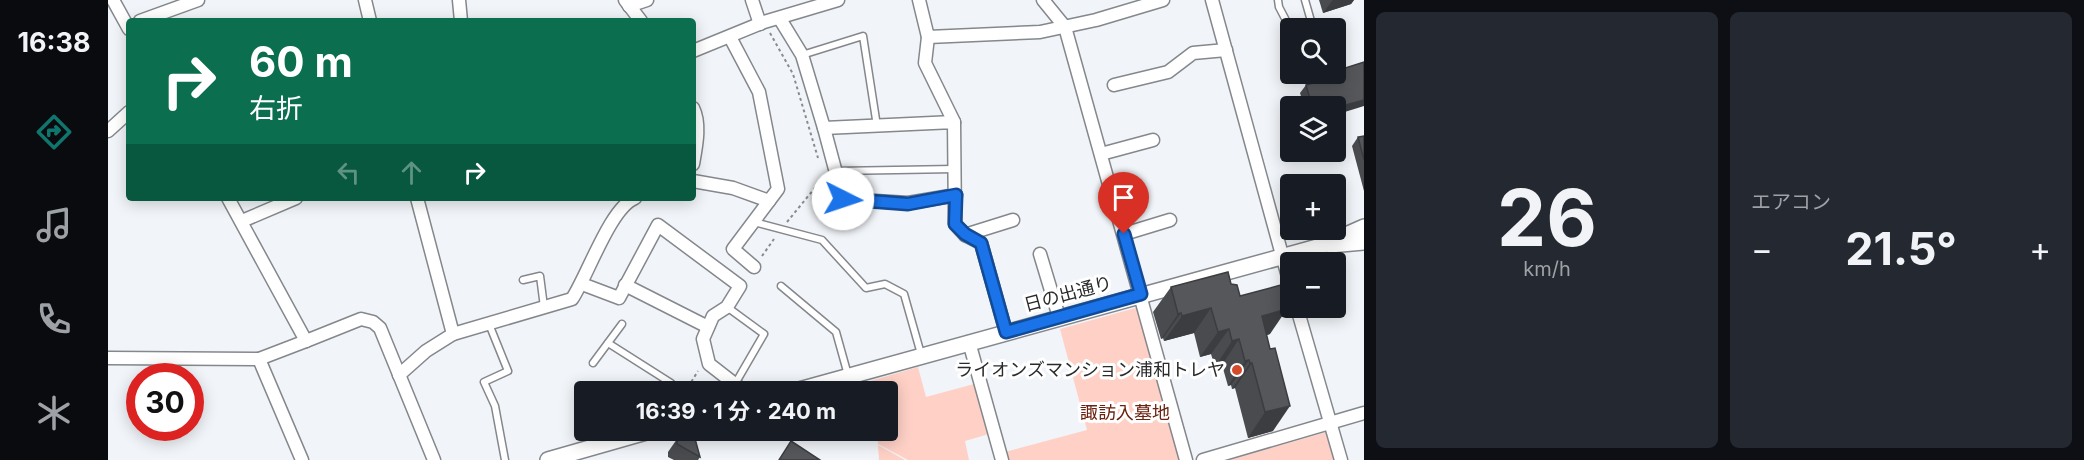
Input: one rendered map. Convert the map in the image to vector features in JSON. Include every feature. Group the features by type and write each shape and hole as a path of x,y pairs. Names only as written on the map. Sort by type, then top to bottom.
{"street":[{"path":"113,0 126,23"},
{"path":"364,0 369,18"},
{"path":"459,0 461,18"},
{"path":"639,18 627,3 647,0"},
{"path":"752,0 762,23"},
{"path":"696,50 762,23 838,0"},
{"path":"919,0 928,37 925,63 954,122 955,224 965,234 981,243 1006,332"},
{"path":"1043,0 1065,27 1186,460"},
{"path":"928,37 1040,32 1096,20 1163,0"},
{"path":"1212,0 1281,252"},
{"path":"148,18 190,1"},
{"path":"780,19 802,55 843,199 908,204 956,195"},
{"path":"730,38 759,92 778,189 733,249 754,267"},
{"path":"1114,86 1168,72 1193,53 1226,50"},
{"path":"696,114 696,147"},
{"path":"108,131 126,115"},
{"path":"824,128 954,122"},
{"path":"1101,154 1153,140"},
{"path":"696,182 733,188 769,201"},
{"path":"230,201 306,341"},
{"path":"242,221 289,201"},
{"path":"418,201 453,334"},
{"path":"399,375 426,351 453,334 572,299 582,284 610,224 628,201"},
{"path":"1124,234 1170,219"},
{"path":"965,234 1013,220"},
{"path":"582,284 619,298 658,225 740,286 727,307 713,316 703,339 709,364 731,381"},
{"name":"日の出通り","path":"1300,252 1321,246 1364,227"},
{"name":"日の出通り","path":"1321,246 1364,242"},
{"path":"1040,254 1059,317"},
{"name":"日の出通り","path":"830,381 1280,258"},
{"path":"625,285 708,327"},
{"path":"1300,318 1341,460"},
{"path":"108,358 259,359 361,319 373,322 380,328 434,460"},
{"path":"969,342 1002,460"},
{"path":"259,359 302,460"},
{"path":"1203,460 1364,413"},
{"path":"548,460 614,441"}],"lane":[{"path":"1278,0 1285,18"},
{"path":"1305,0 1310,18"},
{"path":"802,55 863,36 877,126"},
{"path":"835,171 955,169"},
{"path":"753,221 822,240 866,288 885,284 904,294 921,356"},
{"path":"523,280 540,276 544,307"},
{"path":"781,286 836,332 848,376"},
{"path":"727,307 764,334 743,381"},
{"path":"489,323 508,371 483,382 495,406 505,460"},
{"path":"593,363 622,324"},
{"path":"608,343 668,381"}],"path":[{"path":"762,23 793,74 820,167"},
{"path":"754,267 781,229 824,178"}],"green space":[{"name":"諏訪入墓地","path":"1139,307 1181,460 1007,460 1005,452 1087,430 1060,329"},
{"path":"918,367 926,397 974,384 989,434 965,441 969,460 908,460 878,444 878,441 898,441 898,381 870,381"},
{"path":"1327,432 1335,460 1229,460"},
{"path":"878,445 905,460 879,460"}],"building":[{"path":"1364,62 1364,100 1346,105 1346,96 1309,96 1306,85 1346,84 1346,68"},
{"path":"1364,136 1364,160 1358,137"},
{"path":"1228,272 1231,284 1237,285 1240,296 1280,285 1280,311 1262,316 1270,349 1275,348 1290,406 1265,412 1252,363 1249,360 1245,361 1239,339 1232,341 1229,329 1218,332 1211,308 1182,316 1181,313 1178,314 1171,287"},
{"path":"677,441 696,441 700,457 677,444"},
{"path":"791,441 820,460 779,460"}],"place":[{"name":"ライオンズマンション浦和トレヤ","path":"1237,370"}],"route":[{"path":"843,199 908,204 956,195 955,224 965,234 981,243 1006,332 1141,294 1124,234"}]}
